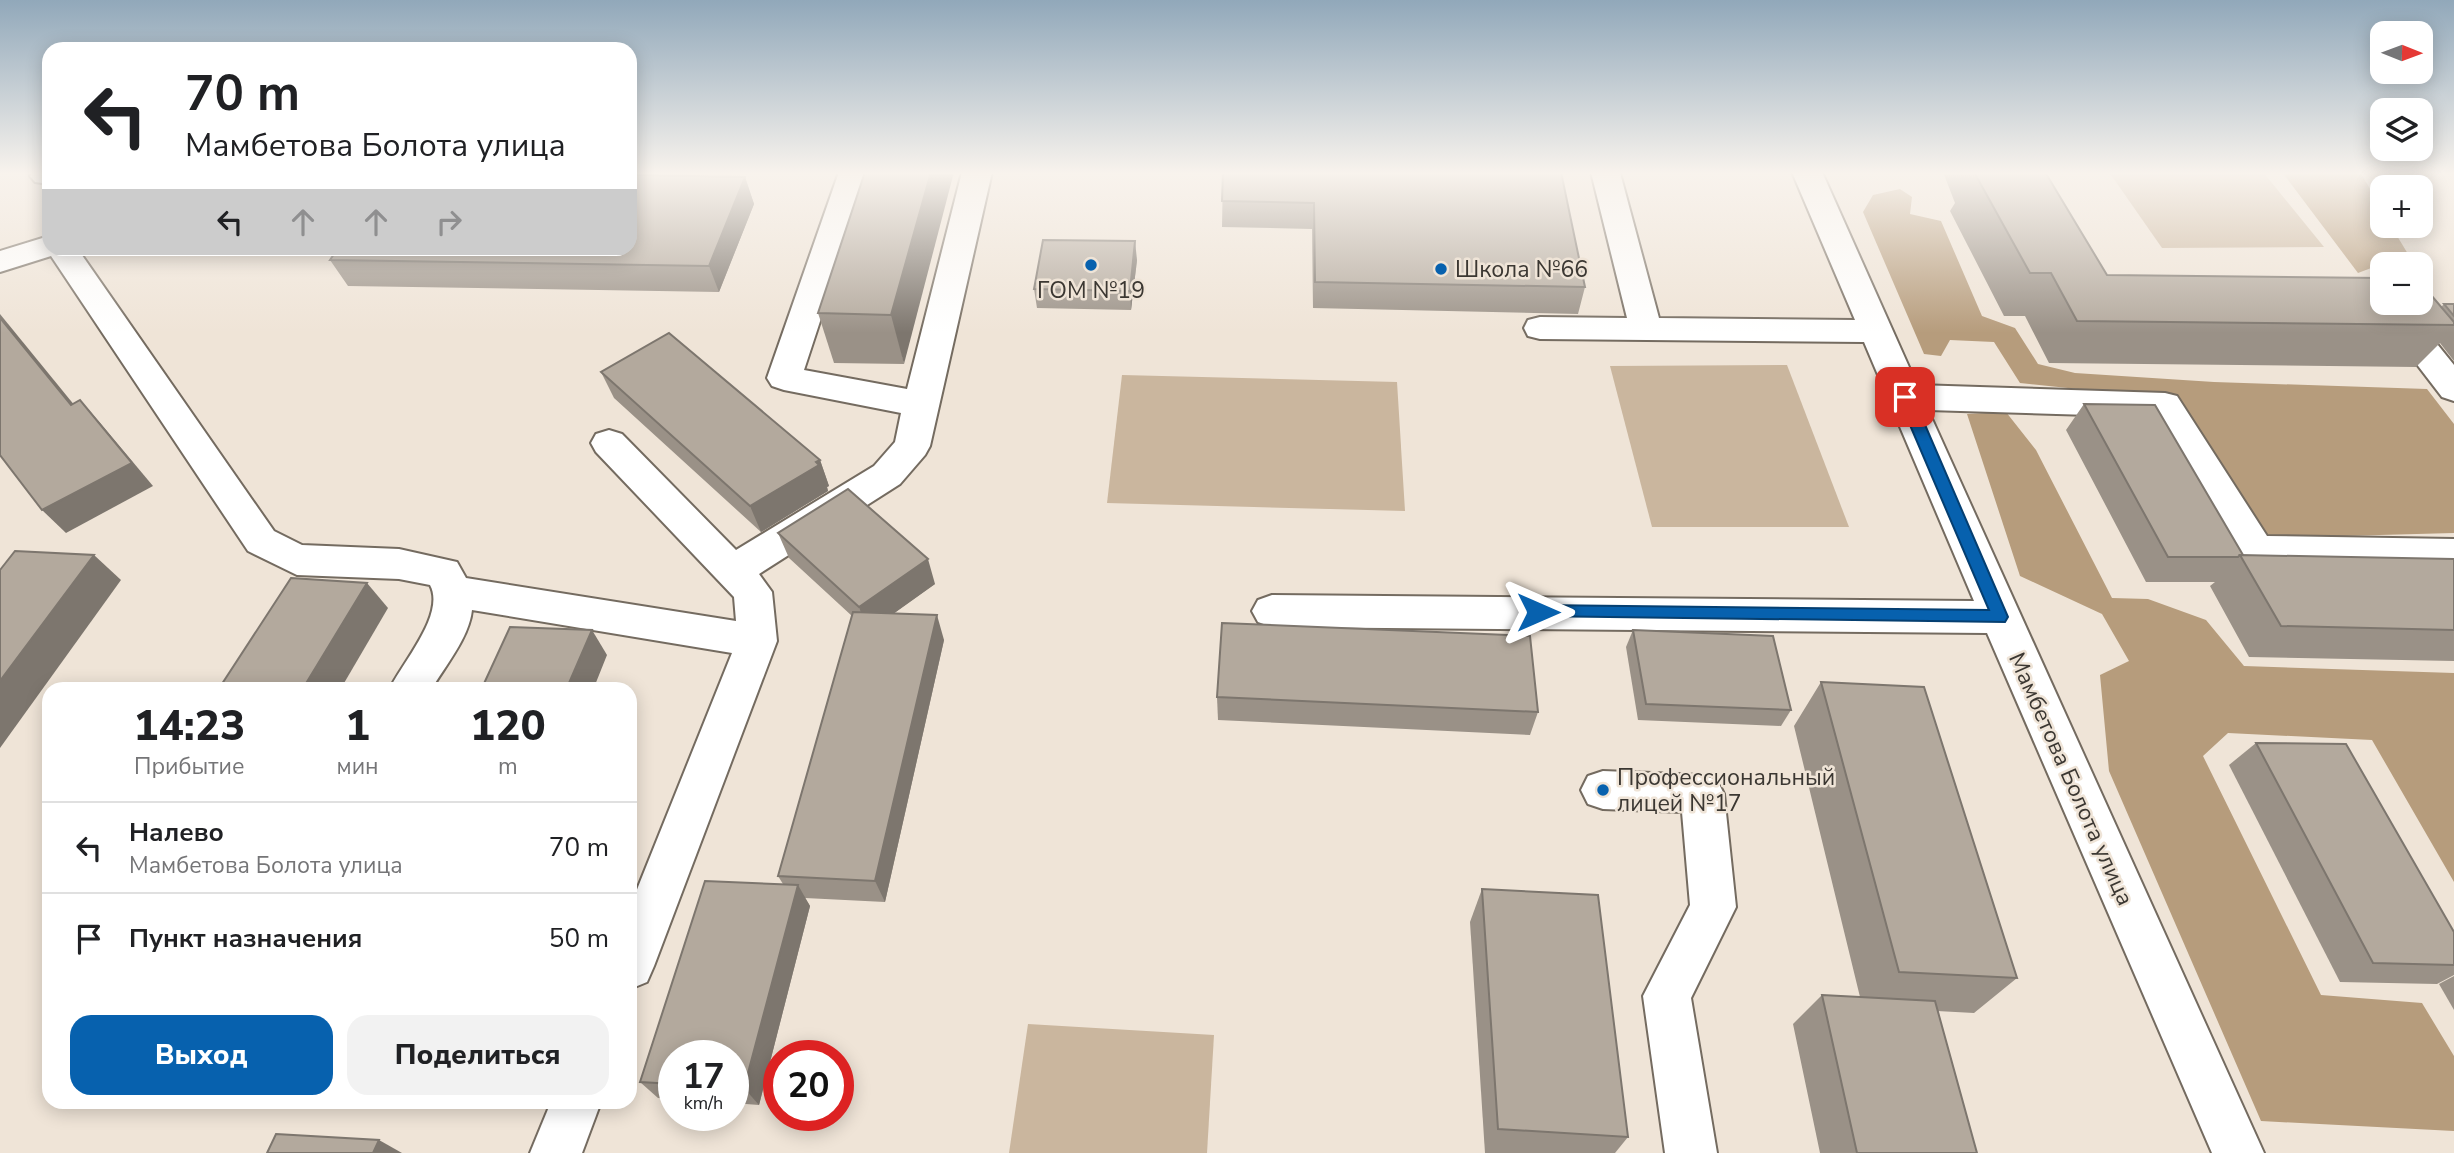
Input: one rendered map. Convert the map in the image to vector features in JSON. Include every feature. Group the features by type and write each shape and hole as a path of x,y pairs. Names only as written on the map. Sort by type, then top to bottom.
{"street":[{"path":"836,226 784,378 920,404"},
{"path":"733,571 887,475 912,446 964,226"},
{"path":"1619,226 1646,329"},
{"name":"Мамбетова Болота улица","path":"1831,226 2000,617 2238,1153"},
{"path":"0,262 42,248"},
{"path":"66,256 261,541 297,560 399,564 443,573 454,593 451,621 415,682"},
{"path":"2394,315 2454,388"},
{"path":"1540,328 1877,331"},
{"path":"1905,397 2165,405 2256,550 2454,554"},
{"path":"609,443 753,592 757,641 637,948"},
{"path":"454,593 757,641"},
{"path":"1272,611 2000,617"},
{"path":"1602,790 1702,794 1713,907 1667,996 1691,1153"},
{"path":"556,1153 573,1109"}],"shaded area":[{"path":"1869,226 1943,226 1982,316 2015,328 2038,364 2075,373 2214,382 2427,389 2454,424 2454,533 2267,538 2185,407 2135,395 2020,383 1994,342 1950,340 1941,356 1924,354"},
{"path":"2147,226 2307,226 2324,247 2162,248"},
{"path":"2322,226 2370,226 2370,238 2398,238 2407,252 2370,252 2370,268 2358,273"},
{"path":"1787,365 1849,527 1652,527 1610,366"},
{"path":"1122,375 1397,382 1405,511 1107,503"},
{"path":"2006,412 2036,450 2112,598 2148,599 2206,620 2244,666 2454,673 2454,882 2372,740 2228,733 2203,756 2321,995 2422,1003 2454,1056 2454,1131 2261,1121 2109,771 2100,675 2129,661 2102,614 2020,576 1967,414"},
{"path":"1028,1024 1214,1035 1207,1153 1009,1153"}],"building":[{"path":"637,226 725,226 709,266 330,260 333,256 637,256"},
{"path":"847,226 916,226 891,315 818,313"},
{"path":"1314,226 1572,226 1585,287 1315,282"},
{"path":"2004,226 2077,226 2107,275 2370,278 2370,315 2433,315 2433,297 2454,325 2077,321 2051,273 2030,273"},
{"path":"1043,240 1135,241 1130,291 1034,289"},
{"path":"2444,304 2454,304 2454,316"},
{"path":"0,318 71,405 80,400 132,463 42,510 0,455"},
{"path":"669,333 820,460 816,462 819,465 750,506 601,372"},
{"path":"2084,404 2155,405 2243,555 2168,557"},
{"path":"848,489 928,559 859,607 778,533"},
{"path":"15,551 94,555 0,681 0,570"},
{"path":"2240,555 2454,559 2454,630 2281,626"},
{"path":"291,578 367,583 307,682 223,682"},
{"path":"853,612 937,615 875,881 778,876"},
{"path":"1222,623 1530,636 1538,712 1217,697"},
{"path":"510,627 592,630 569,682 485,682"},
{"path":"1633,630 1773,636 1791,710 1646,704"},
{"path":"1821,682 1924,687 2017,978 1899,972"},
{"path":"2256,743 2346,744 2454,932 2454,965 2373,963"},
{"path":"705,881 798,885 749,1069 749,1040 658,1040 658,1083 640,1082"},
{"path":"1482,889 1598,895 1628,1137 1498,1129"},
{"path":"1822,995 1935,1001 1977,1153 1857,1153"},
{"path":"276,1134 379,1140 373,1153 267,1153"}],"place":[{"name":"ГОМ №19","path":"1091,265"},
{"name":"Школа №66","path":"1441,269"},
{"name":"Профессиональный лицей №17","path":"1603,790"}],"route":[{"path":"1538,612 2000,617 1905,397"}]}
